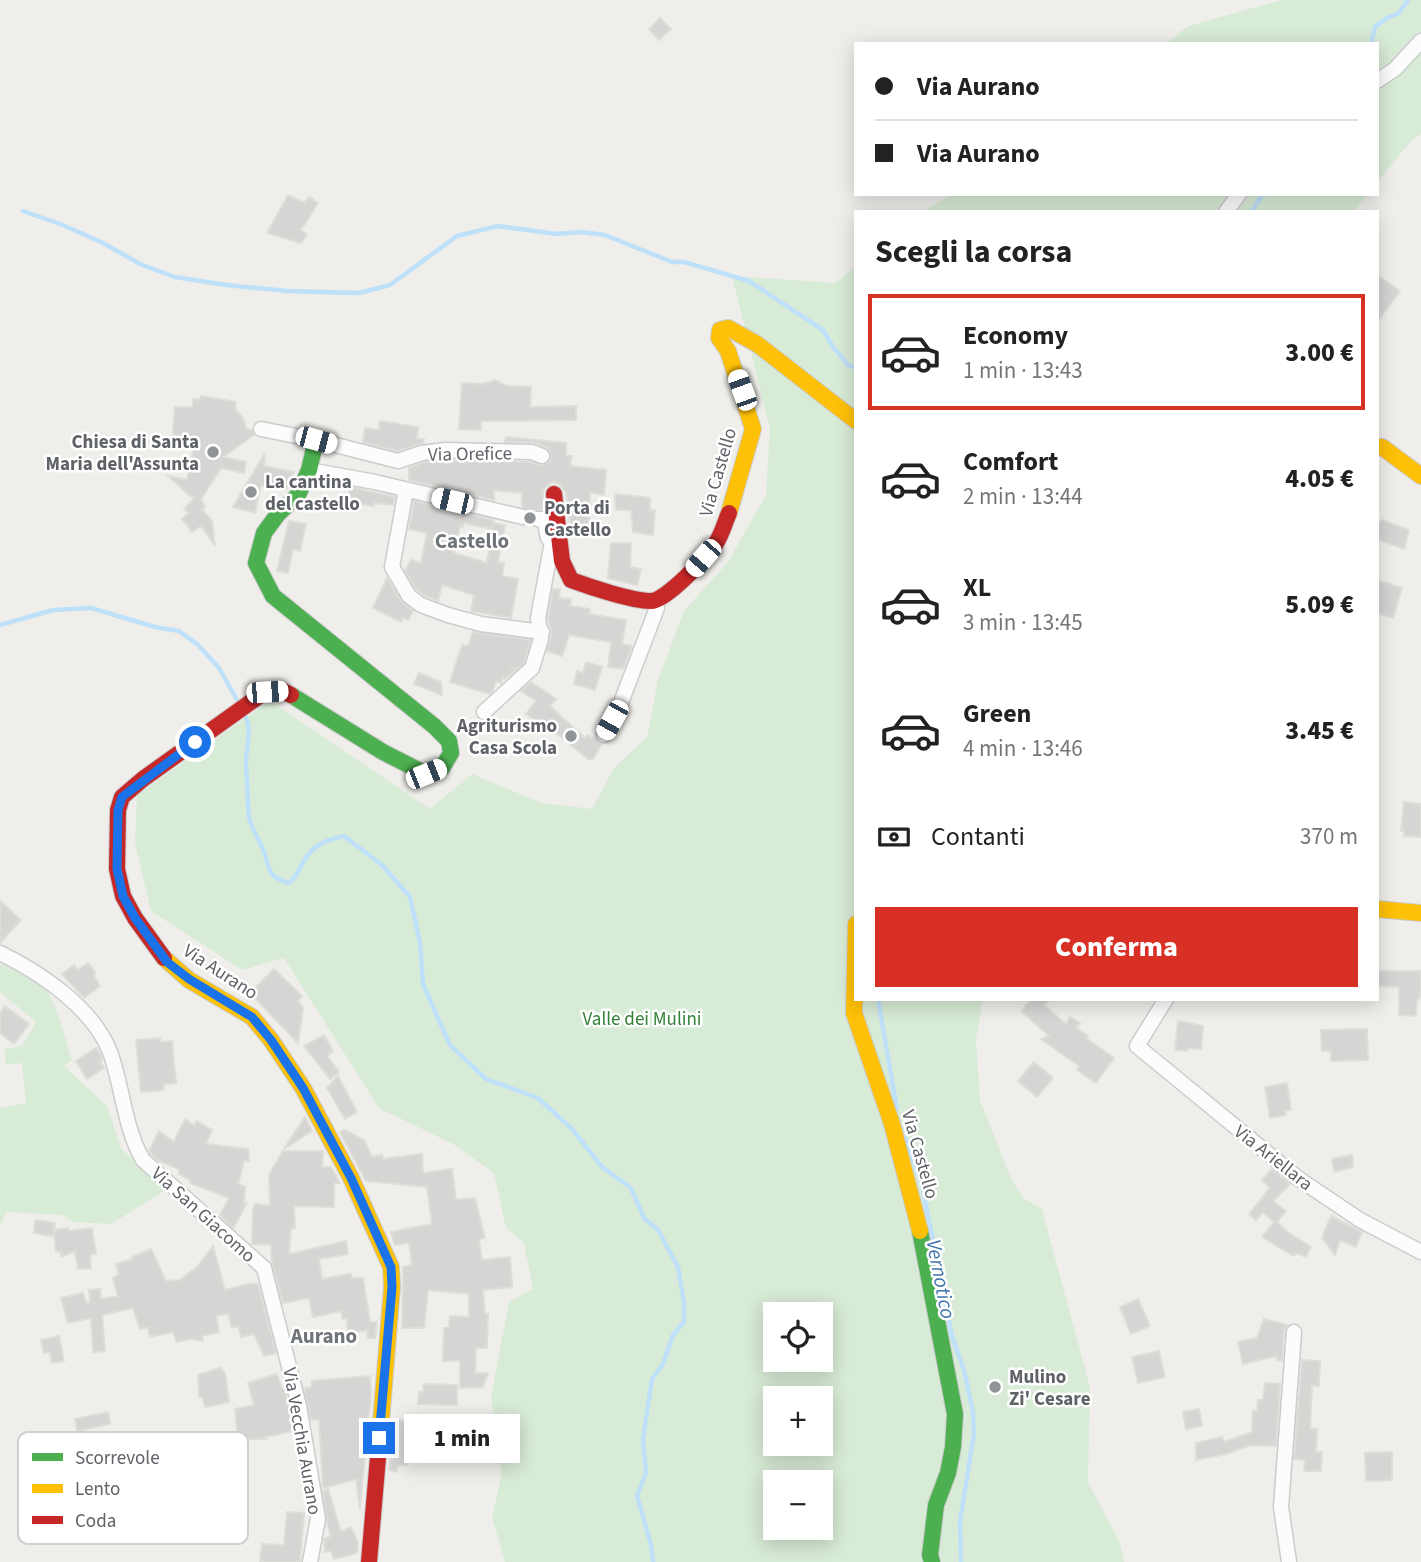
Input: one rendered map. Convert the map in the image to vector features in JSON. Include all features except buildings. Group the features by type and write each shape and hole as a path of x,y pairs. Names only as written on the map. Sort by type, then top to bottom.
{"street":[{"path":"1379,80 1395,69 1421,41"},
{"name":"Via Castello","path":"653,601 663,596 690,572 716,543 731,509 753,429 728,351 719,338 720,330 728,328 757,344 854,419"},
{"name":"Via Orefice","path":"261,429 398,461 422,453 445,450 532,452 542,456"},
{"path":"316,440 309,470 544,519 548,538 556,546 571,580 653,601 657,608 620,705 604,736"},
{"path":"1379,447 1421,476"},
{"name":"Via Aurano","path":"309,470 298,495 278,514 264,533 256,563 272,596 434,726 449,741 451,754 442,768 426,774 383,752 283,691 262,694 122,797 118,810 117,869 123,896 135,918 167,962 189,979 252,1017 271,1040 303,1088 345,1167 391,1267 392,1287 369,1562"},
{"path":"406,490 392,567 408,596 421,605 481,624 542,632"},
{"path":"484,712 532,668 542,632 538,618 556,546 554,494"},
{"path":"1379,909 1421,914"},
{"name":"Via San Giacomo","path":"0,953 21,963 77,1006 101,1034 110,1053 133,1142 143,1160 264,1268 270,1279"},
{"name":"Via Castello","path":"854,1001 854,1013 892,1124 917,1216 955,1414 948,1473 936,1505 930,1555 932,1562"},
{"name":"Via Ariellara","path":"1165,1001 1138,1046 1299,1179 1360,1220 1421,1252"},
{"name":"Via Vecchia Aurano","path":"270,1279 299,1406 318,1519 310,1562"},
{"path":"1289,1562 1281,1507 1294,1332"}],"green space":[{"path":"1282,0 1421,0 1421,134 1411,141 1379,180 1379,42 1168,42 1188,26"},
{"path":"949,196 1366,196 1355,210 925,210"},
{"name":"Valle dei Mulini","path":"854,268 854,1001 983,1001 976,1040 980,1100 1009,1174 1023,1198 1042,1209 1090,1388 1088,1482 1120,1543 1124,1562 505,1562 492,1517 502,1473 491,1397 509,1302 533,1289 524,1243 506,1228 494,1173 453,1144 379,1108 284,958 242,970 151,911 135,843 137,795 270,701 430,809 472,774 542,803 592,809 614,768 647,737 658,680 684,611 728,562 766,495 770,429 732,276 835,283"},
{"path":"0,964 32,979 47,992 58,1015 72,1060 64,1066 107,1106 121,1148 164,1191 111,1224 73,1222 63,1215 6,1212 0,1226 0,1108 26,1103 22,1063 6,1065 5,1049 22,1046 36,1022 0,992"}],"waterway":[{"name":"Vernotico","path":"1371,42 1375,27 1399,13 1408,0"},
{"name":"Vernotico","path":"1252,210 1262,196"},
{"path":"23,211 63,225 142,265 175,277 287,291 359,293 390,285 457,236 498,226 557,234 580,232 605,235 672,262 684,262 749,281 823,330 833,347 848,365 854,367"},
{"path":"0,625 53,610 91,608 155,627 179,631 198,645 219,668 240,705"},
{"path":"244,713 249,733 246,760 249,816 273,875 289,883 314,848 344,836 382,865 410,897 420,943 423,984 450,1045 486,1079 538,1098 572,1129 602,1167 631,1188 644,1218 658,1230 678,1267 684,1322 673,1335 663,1364 652,1379 643,1439 646,1473 637,1496 653,1562"},
{"name":"Vernotico","path":"878,1001 897,1109"},
{"name":"Vernotico","path":"905,1137 922,1185 952,1336 964,1370 973,1412 974,1434 960,1521 961,1562"}],"traffic: fast":[{"path":"291,695 383,752 426,774 442,768 451,753 449,741 434,726 273,596 256,563 264,533 278,514 298,495 309,470 316,440"},
{"path":"920,1231 955,1414 948,1473 936,1505 930,1555 932,1562"}],"traffic: slow":[{"path":"729,513 753,429 728,351 719,338 720,330 728,328 757,344 854,419"},
{"path":"1379,447 1421,476"},
{"path":"1379,909 1421,913"},
{"path":"164,958 189,980 252,1017 303,1088 351,1178 391,1267 392,1287 380,1434"},
{"path":"854,1001 854,1013 892,1124 920,1231"}],"traffic: jam":[{"path":"554,494 562,561 571,580 611,593 651,601 666,594 705,558 722,532 729,513"},
{"path":"164,958 135,918 123,896 117,869 118,810 122,797 262,694 283,691 291,695"},
{"path":"369,1562 380,1434"}],"place":[{"name":"Chiesa di Santa Maria dell'Assunta","path":"213,452"},
{"name":"La cantina del castello","path":"251,492"},
{"name":"Porta di Castello","path":"530,518"},
{"name":"Agriturismo Casa Scola","path":"571,736"},
{"name":"Mulino Zi' Cesare","path":"995,1387"}],"district":[{"name":"Castello","path":"472,541"},
{"name":"Aurano","path":"324,1336"}],"route":[{"path":"195,742 122,797 118,810 117,869 123,896 135,918 167,962 189,979 252,1017 271,1040 303,1088 351,1178 391,1267 392,1287 379,1438"}]}
